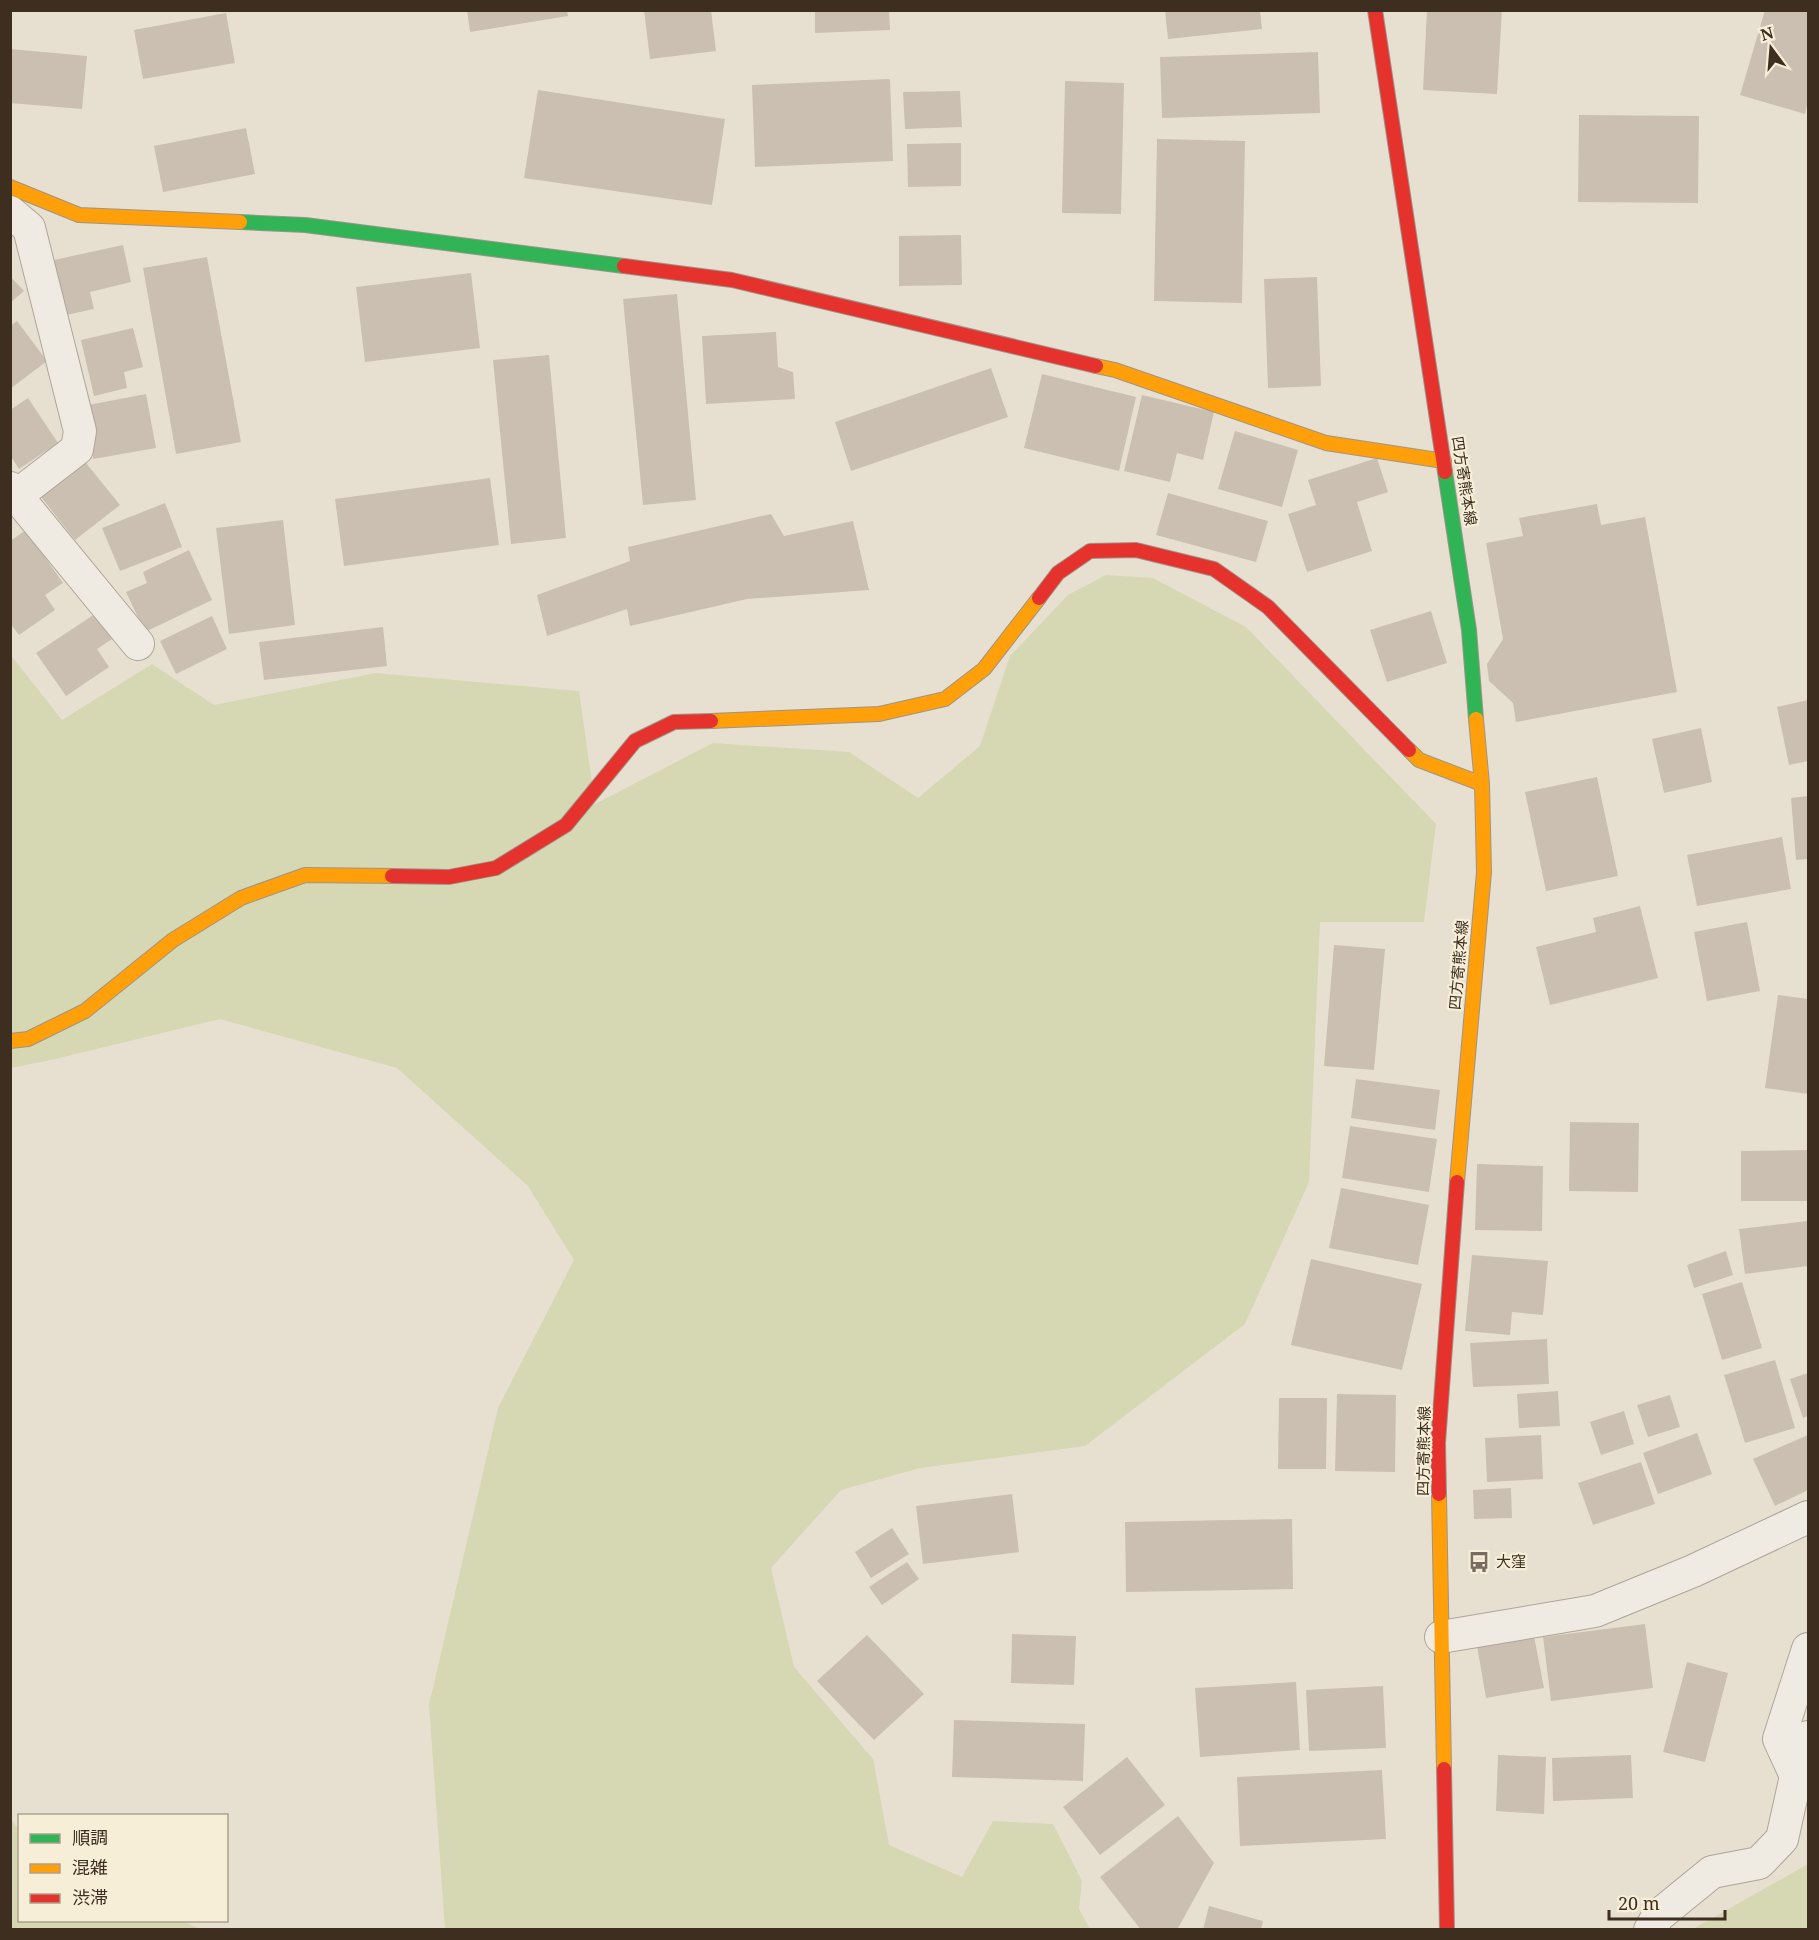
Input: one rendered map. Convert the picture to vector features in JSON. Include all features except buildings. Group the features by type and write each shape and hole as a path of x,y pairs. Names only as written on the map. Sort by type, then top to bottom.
{"street":[{"name":"四方寄熊本線","path":"1375,10 1470,630 1482,784 1484,872 1463,1098 1438,1443 1447,1929"},
{"path":"10,187 79,214 304,225 732,280 1115,370 1326,443 1444,461"},
{"path":"10,212 29,228 80,430 77,449 13,492 138,644"},
{"path":"10,1041 28,1039 85,1011 173,940 241,898 305,875 449,877 496,868 566,825 635,741 674,722 879,714 945,699 984,669 1058,573 1090,551 1136,550 1214,569 1268,607 1419,760 1482,784"},
{"path":"1441,1637 1595,1611 1692,1571 1809,1517"},
{"path":"1796,1776 1779,1739 1809,1649"},
{"path":"1650,1929 1658,1916 1712,1872 1759,1863 1782,1839 1796,1776 1809,1737"}],"green space":[{"path":"1106,575 1153,578 1246,627 1436,824 1424,922 1320,922 1309,1182 1245,1324 1085,1446 920,1468 841,1490 771,1568 794,1667 873,1759 889,1845 962,1877 993,1821 1053,1824 1082,1881 1079,1909 1090,1929 445,1929 429,1705 498,1408 574,1260 528,1186 397,1068 220,1019 11,1068 10,654 62,720 152,664 214,705 376,673 579,691 595,804 713,743 849,752 918,798 980,746 1010,656 1068,595"},
{"path":"10,1818 18,1829 18,1922 184,1922 200,1929 11,1929"},
{"path":"1808,1864 1808,1929 1693,1929"}],"traffic: fast":[{"path":"240,222 305,225 624,266"},
{"path":"1445,472 1469,630 1476,719"}],"traffic: slow":[{"path":"10,187 79,215 240,222"},
{"path":"1096,366 1115,370 1326,443 1444,461"},
{"path":"711,721 879,714 945,699 984,669 1039,598"},
{"path":"1457,1182 1484,872 1482,784 1476,719"},
{"path":"1409,750 1419,760 1482,784"},
{"path":"10,1041 28,1039 85,1011 173,940 241,898 305,875 392,876"},
{"path":"1439,1494 1444,1769"}],"traffic: jam":[{"path":"1375,10 1445,472"},
{"path":"624,266 732,280 1096,366"},
{"path":"1039,598 1058,573 1090,551 1136,550 1214,569 1268,607 1409,750"},
{"path":"392,876 449,877 496,868 566,825 635,741 674,722 711,721"},
{"path":"1439,1494 1438,1443 1457,1182"},
{"path":"1444,1769 1447,1930"}],"place":[{"name":"大窪","path":"1479,1562"}]}
